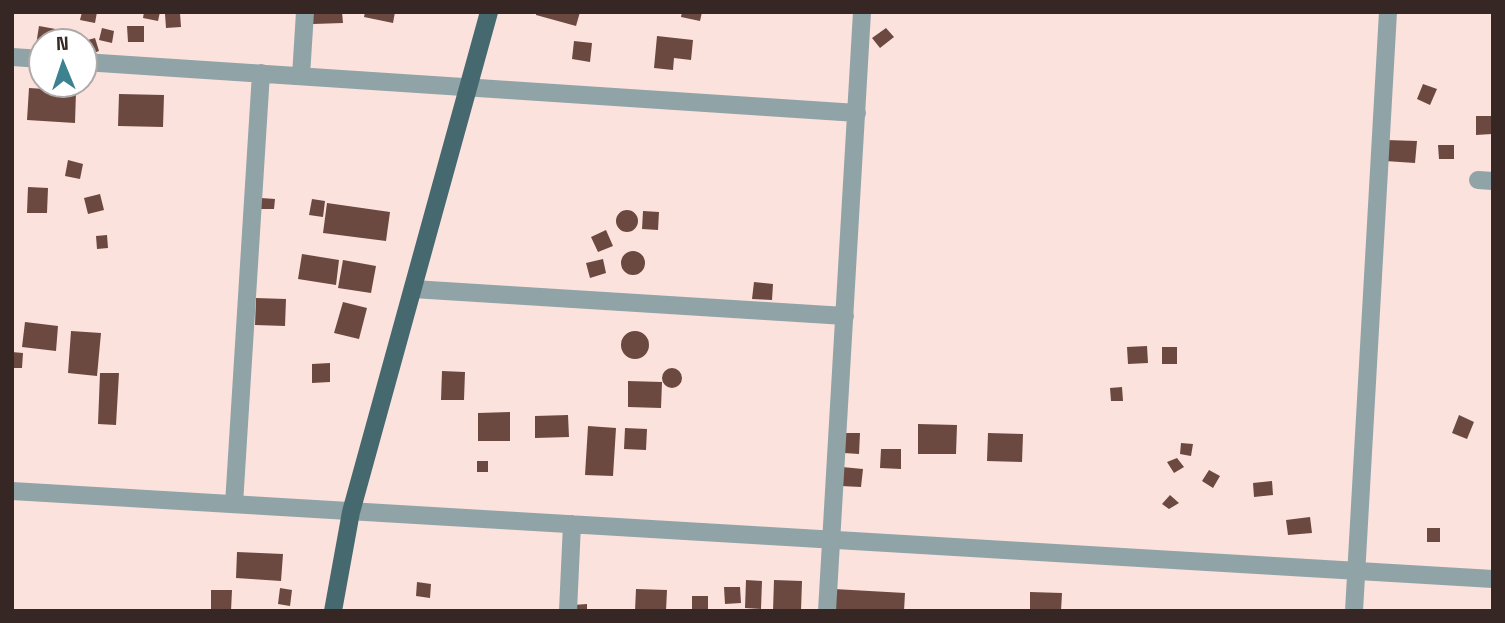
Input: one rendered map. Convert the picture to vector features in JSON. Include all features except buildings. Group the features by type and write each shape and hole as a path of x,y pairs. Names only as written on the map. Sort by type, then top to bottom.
{"main road":[{"path":"332,611 351,512 489,12"}],"street":[{"path":"301,76 305,12"},
{"path":"827,611 862,12"},
{"path":"1354,611 1388,12"},
{"path":"98,63 857,113"},
{"path":"234,504 261,74"},
{"path":"413,289 845,316"},
{"path":"12,491 1493,579"},
{"path":"568,611 572,524"}]}
